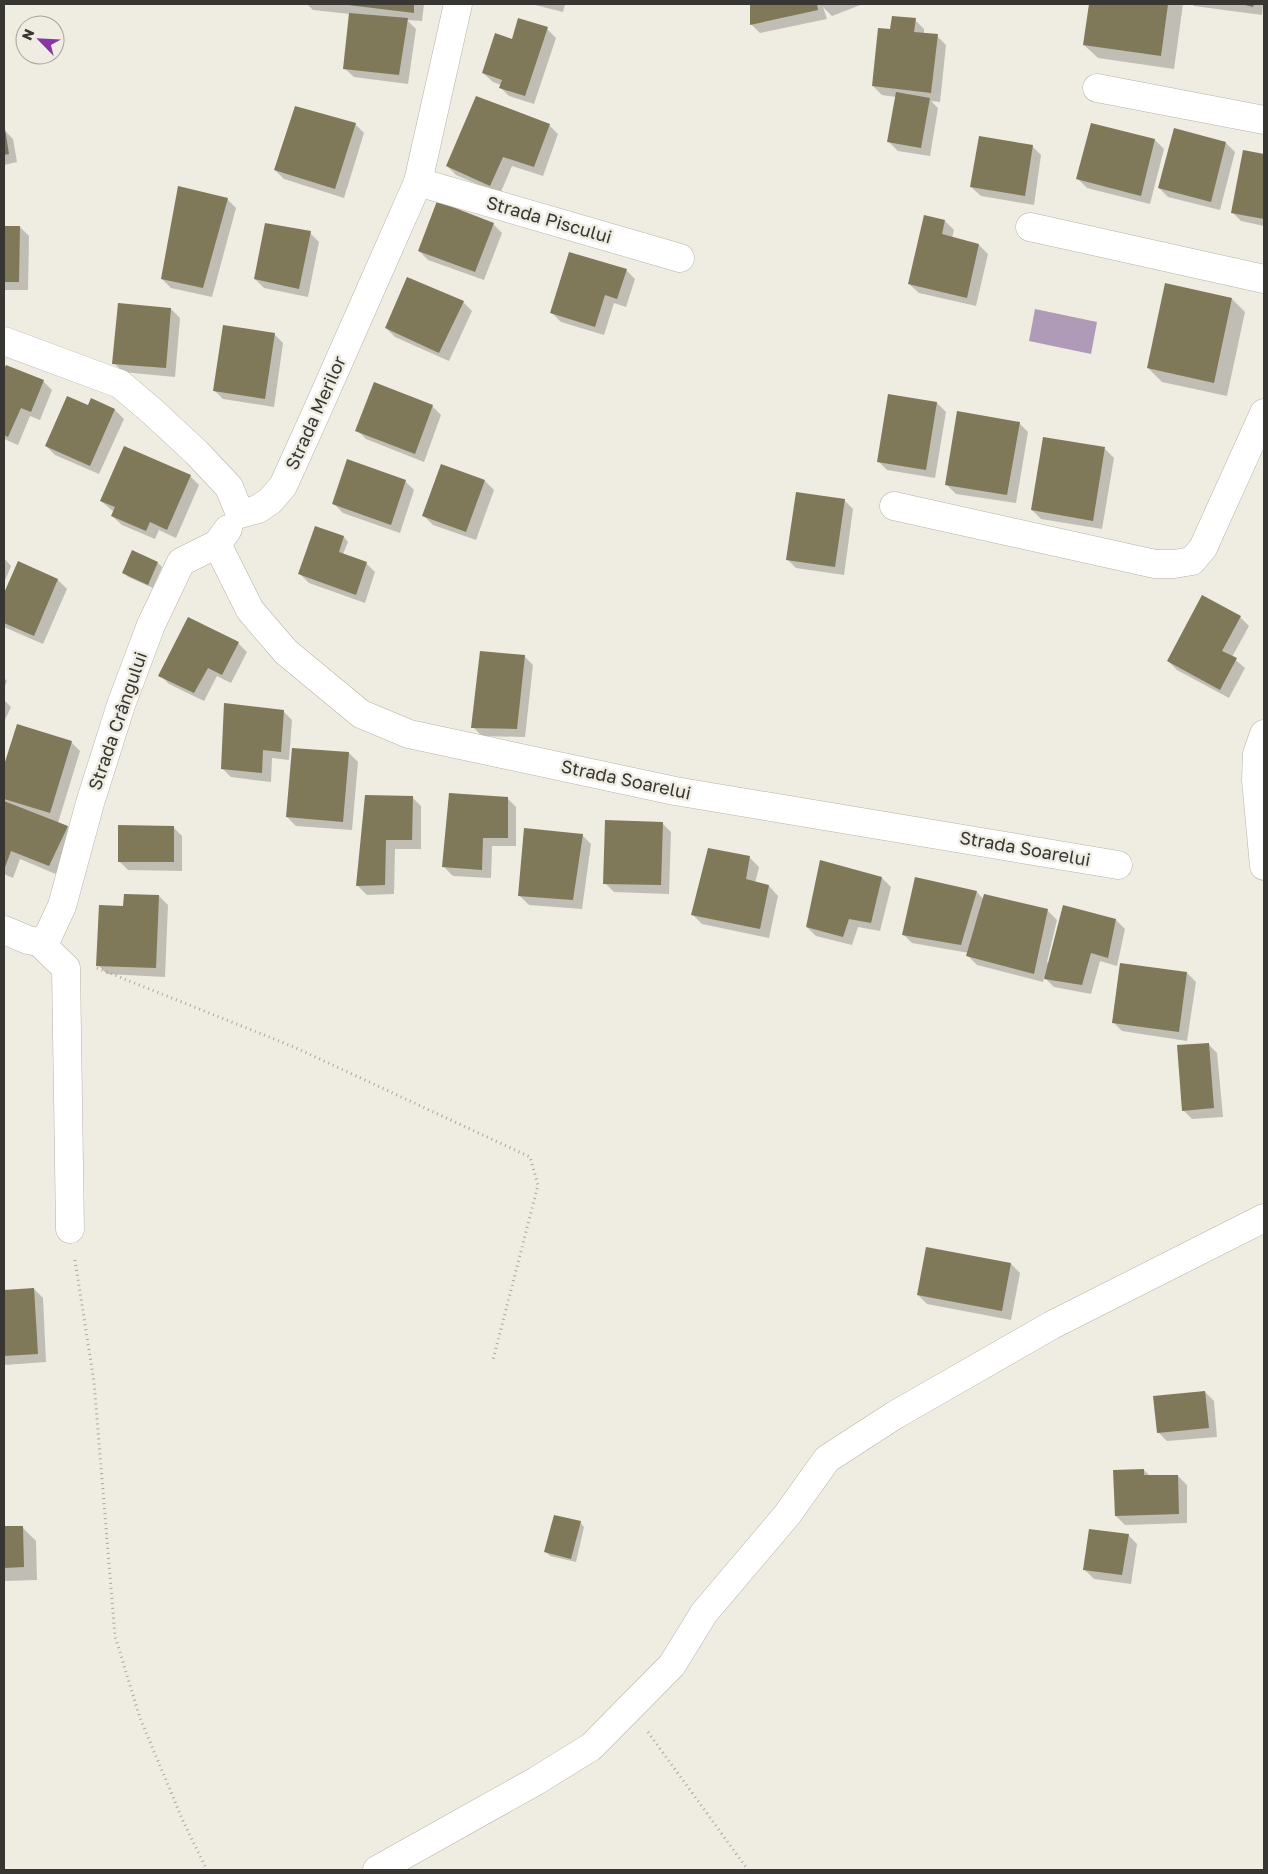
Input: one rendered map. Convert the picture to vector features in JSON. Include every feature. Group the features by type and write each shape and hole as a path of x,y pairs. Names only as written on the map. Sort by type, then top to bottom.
{"street":[{"name":"Strada Merilor","path":"240,514 258,509 270,501 282,486 318,411 418,182 458,4"},
{"path":"1097,88 1264,120"},
{"name":"Strada Piscului","path":"418,182 680,258"},
{"path":"1030,228 1264,279"},
{"path":"4,341 120,384 198,453 229,487 240,514"},
{"path":"894,506 1155,564 1174,564 1192,561 1203,548 1264,413"},
{"name":"Strada Crângului","path":"24,938 48,936 62,906 90,802 121,705 151,625 181,562 217,544 240,514"},
{"name":"Strada Soarelui","path":"217,544 250,610 286,652 361,714 409,734 675,791 1118,865"},
{"path":"1264,734 1257,754 1256,780 1264,866"},
{"path":"24,938 66,968 70,1229"},
{"path":"377,1870 536,1781 591,1747 672,1665 704,1613 787,1515 826,1459 895,1415 1052,1325 1264,1218"}],"path":[{"path":"91,966 294,1047 530,1156 538,1185 493,1360"},
{"path":"70,1229 94,1382 115,1636 140,1718 182,1821 207,1870"},
{"path":"630,1708 748,1870"}],"shaded area":[{"path":"1035,309 1097,322 1091,354 1029,341"}],"building":[{"path":"340,4 414,4 414,13"},
{"path":"750,4 817,4 818,10 750,25"},
{"path":"1089,4 1168,4 1161,56 1083,45"},
{"path":"1241,4 1254,4 1253,7"},
{"path":"349,13 408,18 399,75 343,69"},
{"path":"892,16 916,18 914,32 938,34 931,93 872,86 878,28 890,29"},
{"path":"518,18 548,27 525,96 499,88 502,80 482,73 495,33 512,39"},
{"path":"896,92 930,98 921,148 887,142"},
{"path":"476,96 550,124 534,167 503,157 490,186 446,166"},
{"path":"295,106 356,123 335,189 274,170"},
{"path":"1091,123 1155,139 1141,196 1076,179"},
{"path":"1174,128 1226,142 1211,202 1158,188"},
{"path":"4,130 9,154 4,155"},
{"path":"979,136 1033,145 1025,196 970,187"},
{"path":"1243,150 1264,154 1264,219 1231,213"},
{"path":"178,186 228,198 203,288 161,279"},
{"path":"437,201 494,223 475,272 418,251"},
{"path":"924,215 945,220 942,234 979,244 967,298 908,284"},
{"path":"265,223 311,231 299,289 254,279"},
{"path":"4,226 20,226 19,282 4,282"},
{"path":"569,252 627,269 617,299 605,295 595,327 550,313"},
{"path":"407,277 464,301 439,353 385,328"},
{"path":"1165,283 1232,298 1214,383 1147,368"},
{"path":"118,303 171,308 166,368 112,364"},
{"path":"223,325 275,333 265,399 213,391"},
{"path":"6,365 44,380 31,412 21,408 8,437 4,435 4,369"},
{"path":"374,382 433,405 415,454 355,431"},
{"path":"888,394 937,402 926,470 877,462"},
{"path":"67,396 88,405 91,398 115,409 90,466 45,446"},
{"path":"957,411 1020,422 1007,495 945,485"},
{"path":"1043,437 1105,447 1093,521 1031,510"},
{"path":"124,446 191,475 167,530 150,522 146,531 111,516 115,507 100,501"},
{"path":"347,459 406,480 391,525 332,504"},
{"path":"441,464 485,480 466,532 422,516"},
{"path":"796,492 845,499 835,567 786,560"},
{"path":"315,526 344,536 339,552 367,562 356,595 298,574"},
{"path":"132,550 158,562 148,585 122,573"},
{"path":"18,561 58,579 34,636 4,623 4,593"},
{"path":"1202,595 1241,616 1222,651 1237,658 1220,690 1167,661"},
{"path":"188,617 239,642 222,675 208,668 194,693 158,676"},
{"path":"480,651 525,655 517,729 471,728"},
{"path":"224,703 284,710 281,752 263,750 262,773 221,769"},
{"path":"17,724 72,741 50,813 4,799 4,765"},
{"path":"292,748 349,752 343,822 286,817"},
{"path":"449,793 508,797 508,838 483,838 482,870 442,867"},
{"path":"365,795 413,796 412,840 386,840 385,885 356,886"},
{"path":"4,801 68,826 49,866 11,851 4,870"},
{"path":"605,820 663,822 661,885 603,884"},
{"path":"118,825 174,826 174,862 118,862"},
{"path":"524,828 583,834 573,900 518,896"},
{"path":"708,848 750,856 746,879 769,885 760,929 691,915"},
{"path":"820,860 882,877 871,923 849,919 843,937 806,927"},
{"path":"915,877 977,891 961,945 902,935"},
{"path":"124,894 159,895 156,968 96,966 99,905 123,906"},
{"path":"984,894 1048,909 1034,974 966,956"},
{"path":"1063,905 1116,919 1108,958 1091,953 1082,985 1044,979"},
{"path":"1120,963 1187,972 1179,1032 1112,1023"},
{"path":"1209,1043 1214,1108 1182,1111 1177,1045"},
{"path":"926,1247 1011,1263 1002,1311 917,1295"},
{"path":"34,1288 38,1354 4,1356 4,1290"},
{"path":"1205,1391 1209,1428 1157,1433 1153,1396"},
{"path":"1144,1469 1144,1475 1178,1475 1179,1514 1115,1516 1113,1470"},
{"path":"554,1515 581,1521 571,1559 544,1552"},
{"path":"4,1526 23,1526 24,1567 4,1568"},
{"path":"1089,1529 1129,1534 1122,1575 1083,1570"}]}
